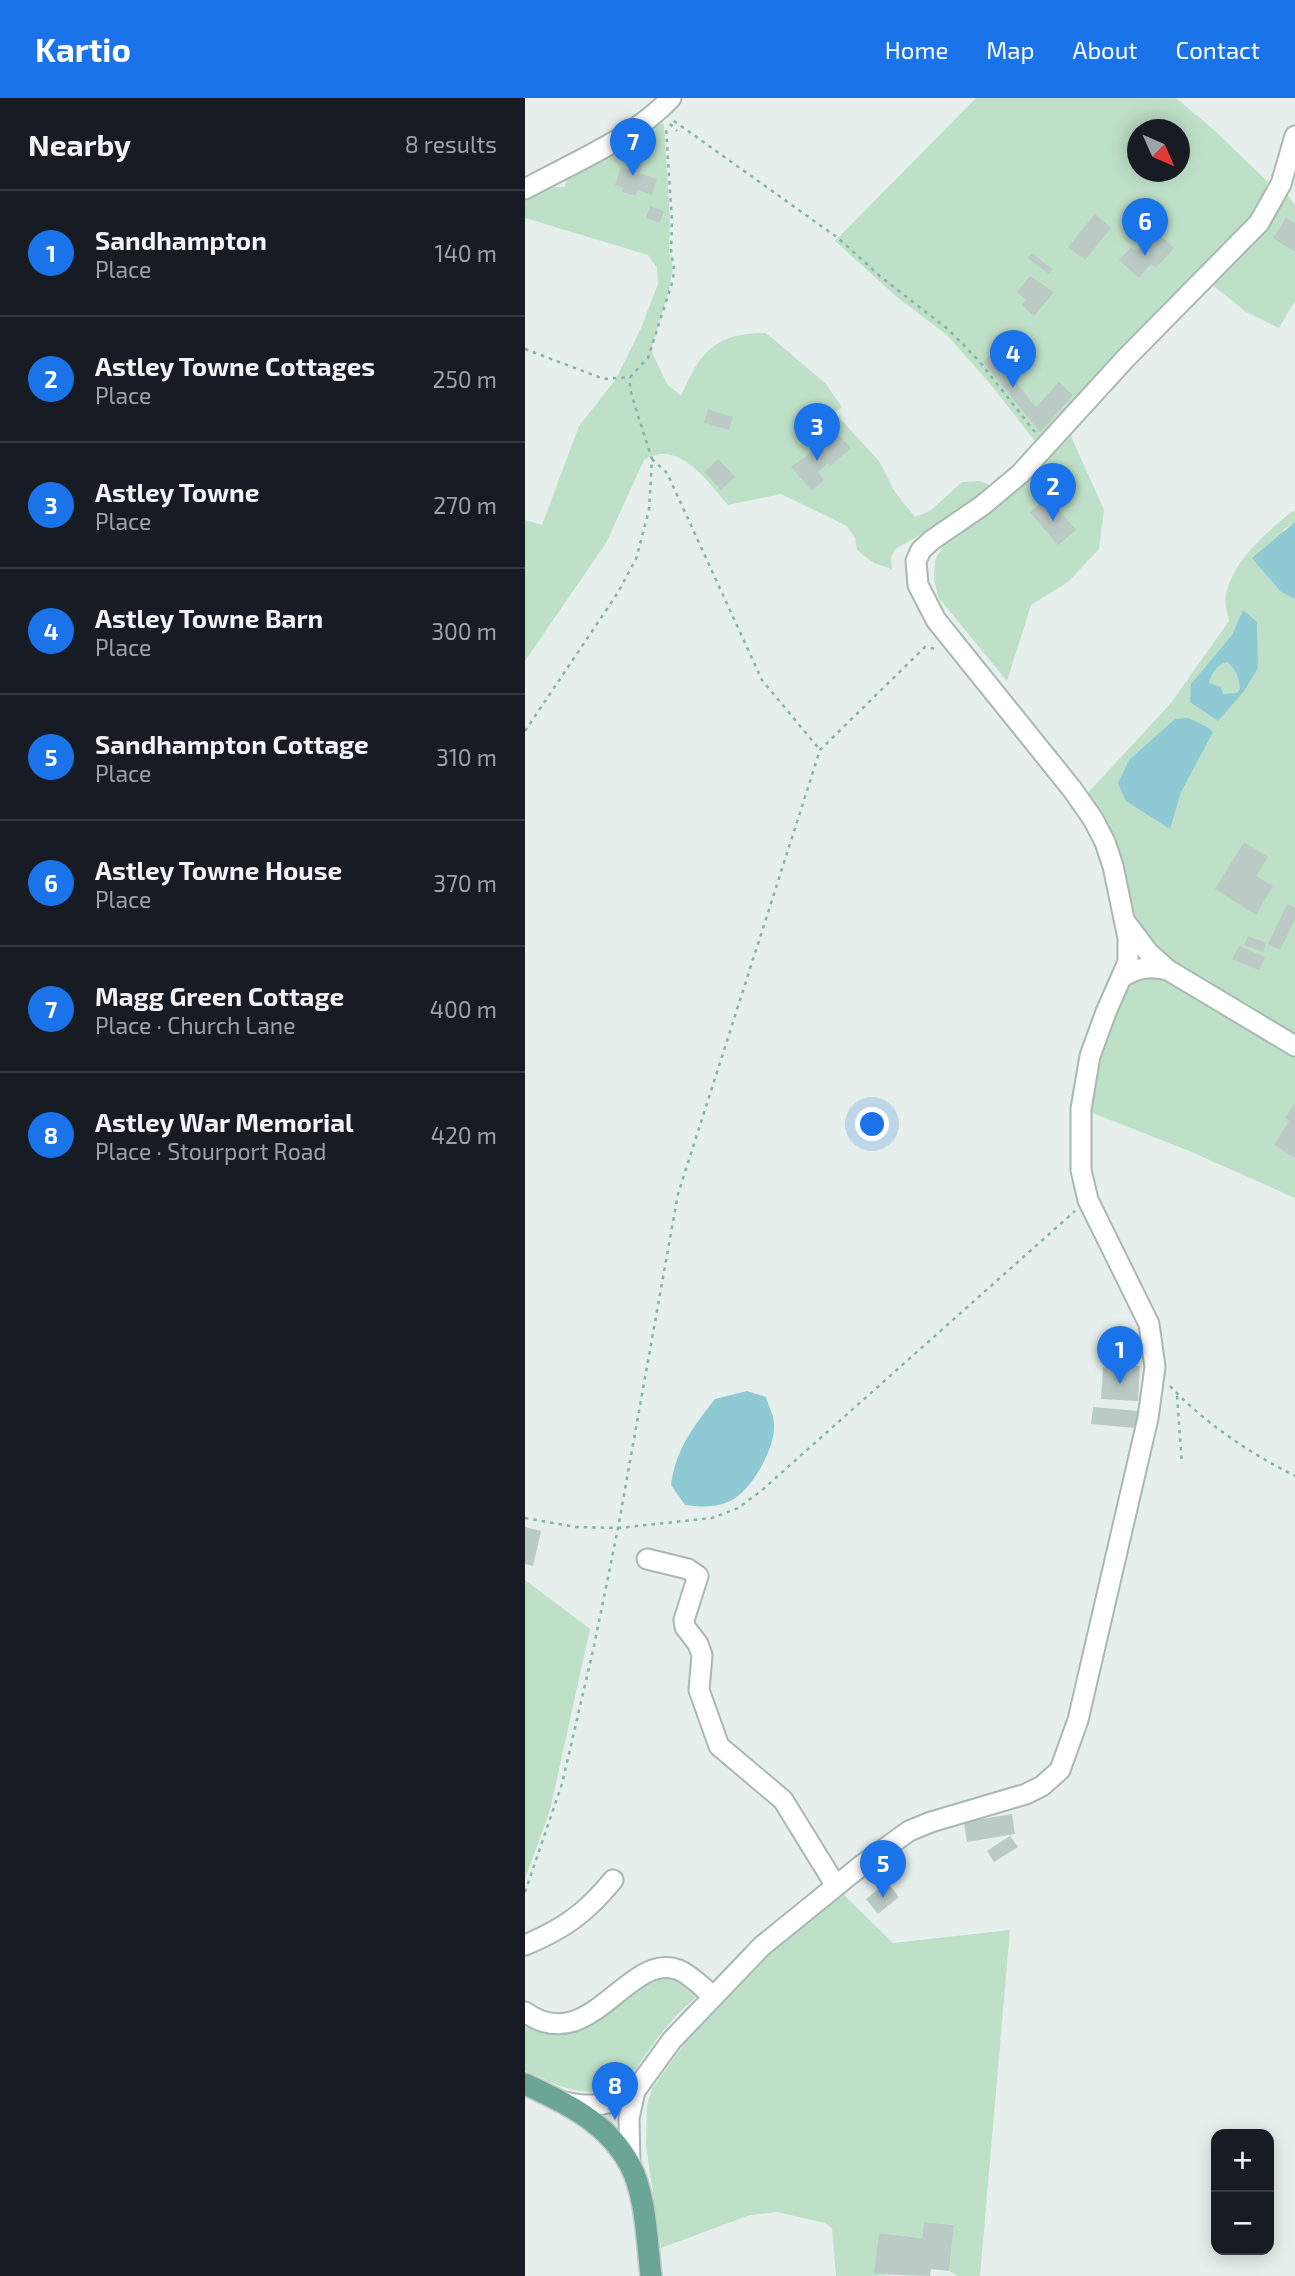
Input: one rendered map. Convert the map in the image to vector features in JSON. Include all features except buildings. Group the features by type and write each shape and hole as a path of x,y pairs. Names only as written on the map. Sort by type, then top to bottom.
{"main road":[{"path":"525,2084 563,2102 597,2125 630,2165 644,2220 651,2276"}],"street":[{"path":"525,189 636,127 671,98"},
{"path":"630,2165 629,2118 635,2091 672,2040 762,1946 885,1847 909,1831 1026,1794 1042,1786 1060,1770 1078,1720 1148,1418 1155,1367 1149,1324 1088,1200 1081,1170 1084,1084 1090,1056 1130,953 1113,866 1093,819 936,620 918,585 916,561 921,550 1001,491 1126,358 1259,223 1281,184 1295,136"},
{"path":"1125,920 1148,952 1168,970 1295,1046"},
{"path":"1122,977 1142,968 1168,970"},
{"path":"647,1559 688,1569 698,1576 684,1619 685,1627 698,1644 702,1656 699,1690 719,1746 783,1800 836,1886"},
{"path":"525,1945 571,1922 594,1902 613,1880"},
{"path":"525,2012 550,2024 569,2024 584,2017 652,1970 664,1967 680,1970 713,1996"},
{"path":"563,2102 600,2106 613,2103 635,2091"}],"path":[{"path":"525,349 604,379 630,377 648,358 673,280 666,124 666,120 672,120 808,216 901,294 949,330 979,361 1046,446"},
{"path":"525,731 617,594 636,559 649,510 652,459 635,406 630,377"},
{"path":"652,459 667,473 762,680 820,750"},
{"path":"525,1892 562,1784 594,1646 678,1194 820,750 925,647 943,651"},
{"path":"525,1518 576,1527 618,1528 712,1518 739,1508 1088,1200"},
{"path":"1155,1367 1176,1392 1231,1440 1295,1476"},
{"path":"1176,1392 1182,1464"}],"green space":[{"path":"976,98 1176,98 1268,182 1251,220 1037,444 992,386 947,335 898,298 835,241"},
{"path":"661,123 664,124 670,219 669,252 673,267 651,350 667,384 681,396 703,356 712,348 734,337 766,333 825,383 842,407 835,413 879,461 895,492 915,517 930,511 962,482 981,481 991,486 945,521 895,549 891,558 892,569 874,563 857,550 855,538 847,526 781,494 728,505 691,466 669,455 657,455 644,460 606,543 525,661 525,520 542,525 579,426 616,379 641,328 658,284 657,268 648,255 525,218 525,198 549,187 565,187 568,175"},
{"path":"1286,193 1295,205 1295,301 1279,328 1246,312 1210,283 1262,231"},
{"path":"1070,434 1104,510 1099,549 1068,582 1031,605 1007,681 938,597 934,578 935,560 943,547 994,509"},
{"path":"1295,511 1295,522 1283,530 1281,592 1295,599 1295,1198 1189,1151 1090,1112 1103,1042 1115,1007 1124,992 1133,982 1142,978 1175,974 1165,954 1140,926 1133,910 1117,849 1086,795 1171,703 1229,621 1225,597 1230,581 1243,559 1260,540"},
{"path":"525,1580 590,1629 550,1810 525,1879"},
{"path":"841,1892 893,1943 1010,1930 980,2276 958,2276 949,2271 954,2225 924,2222 922,2238 879,2233 875,2274 892,2276 836,2276 832,2228 825,2223 777,2212 750,2215 661,2248 646,2146 647,2105 652,2089 692,2033 773,1946"},
{"path":"667,1974 687,1984 698,1995 669,2024 621,2084 598,2092 582,2091 560,2086 525,2071 525,2022 559,2033 575,2031 654,1978"}],"water":[{"path":"1295,522 1295,599 1281,592 1252,558"},
{"path":"1243,610 1257,622 1258,668 1244,691 1218,721 1190,702 1191,684 1232,635","holes":["1227,662 1237,674 1240,689 1237,693 1223,694 1221,687 1209,683 1217,667"]},
{"path":"1189,718 1213,732 1181,792 1170,829 1126,801 1118,783 1129,760 1175,719"},
{"path":"747,1391 766,1397 774,1421 771,1445 760,1468 745,1489 728,1502 707,1506 685,1505 671,1485 681,1449 715,1399"}],"place":[{"name":"Magg Green Cottage","path":"633,176"},
{"name":"Astley Towne House","path":"1145,256"},
{"name":"Astley Towne Barn","path":"1013,388"},
{"name":"Astley Towne","path":"817,461"},
{"name":"Astley Towne Cottages","path":"1053,521"},
{"name":"Sandhampton","path":"1120,1384"},
{"name":"Sandhampton Cottage","path":"883,1898"},
{"name":"Astley War Memorial","path":"615,2120"}]}
